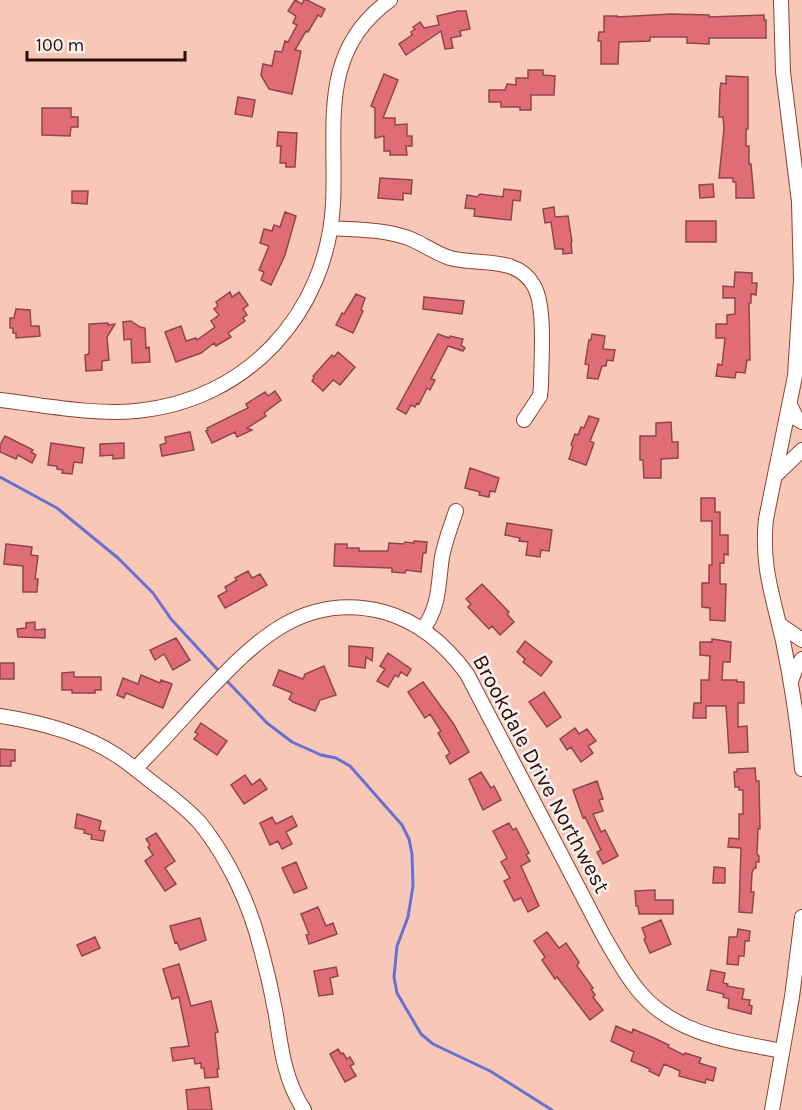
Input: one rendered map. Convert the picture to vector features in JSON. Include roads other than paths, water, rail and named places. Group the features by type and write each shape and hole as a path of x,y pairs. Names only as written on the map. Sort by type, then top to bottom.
{"street":[{"path":"0,400 110,412 180,404 224,385 269,350 289,328 305,304 326,253 331,228 333,105 339,71 349,47 363,25 390,0"},
{"path":"781,0 783,72 799,202 802,248 798,346 790,405 766,519 764,540 765,565 791,683 802,769"},
{"path":"331,228 396,234 450,258 504,264 524,274 535,288 540,305 542,386 540,396 524,420"},
{"path":"790,405 797,419 802,422"},
{"path":"775,476 802,450"},
{"path":"423,629 437,605 443,553 456,511"},
{"name":"Brookdale Drive Northwest","path":"135,769 240,657 292,619 324,609 359,608 392,614 423,629 448,649 467,674 603,935 638,991 663,1013 690,1029 716,1038 782,1051"},
{"path":"779,624 802,640"},
{"path":"791,683 802,659"},
{"path":"0,716 39,724 79,737 115,754 179,802 199,823 227,864 245,899 261,949 281,1054 288,1079 304,1110"},
{"path":"772,1110 794,987 802,917"}],"waterway":[{"path":"0,477 57,508 118,558 153,593 171,619 217,669"},
{"path":"228,682 267,723 292,742 321,755 336,758 350,766 402,825 409,839 412,854 413,886 408,917 397,946 394,977 397,993 421,1034 433,1044 490,1071 552,1110"}]}
